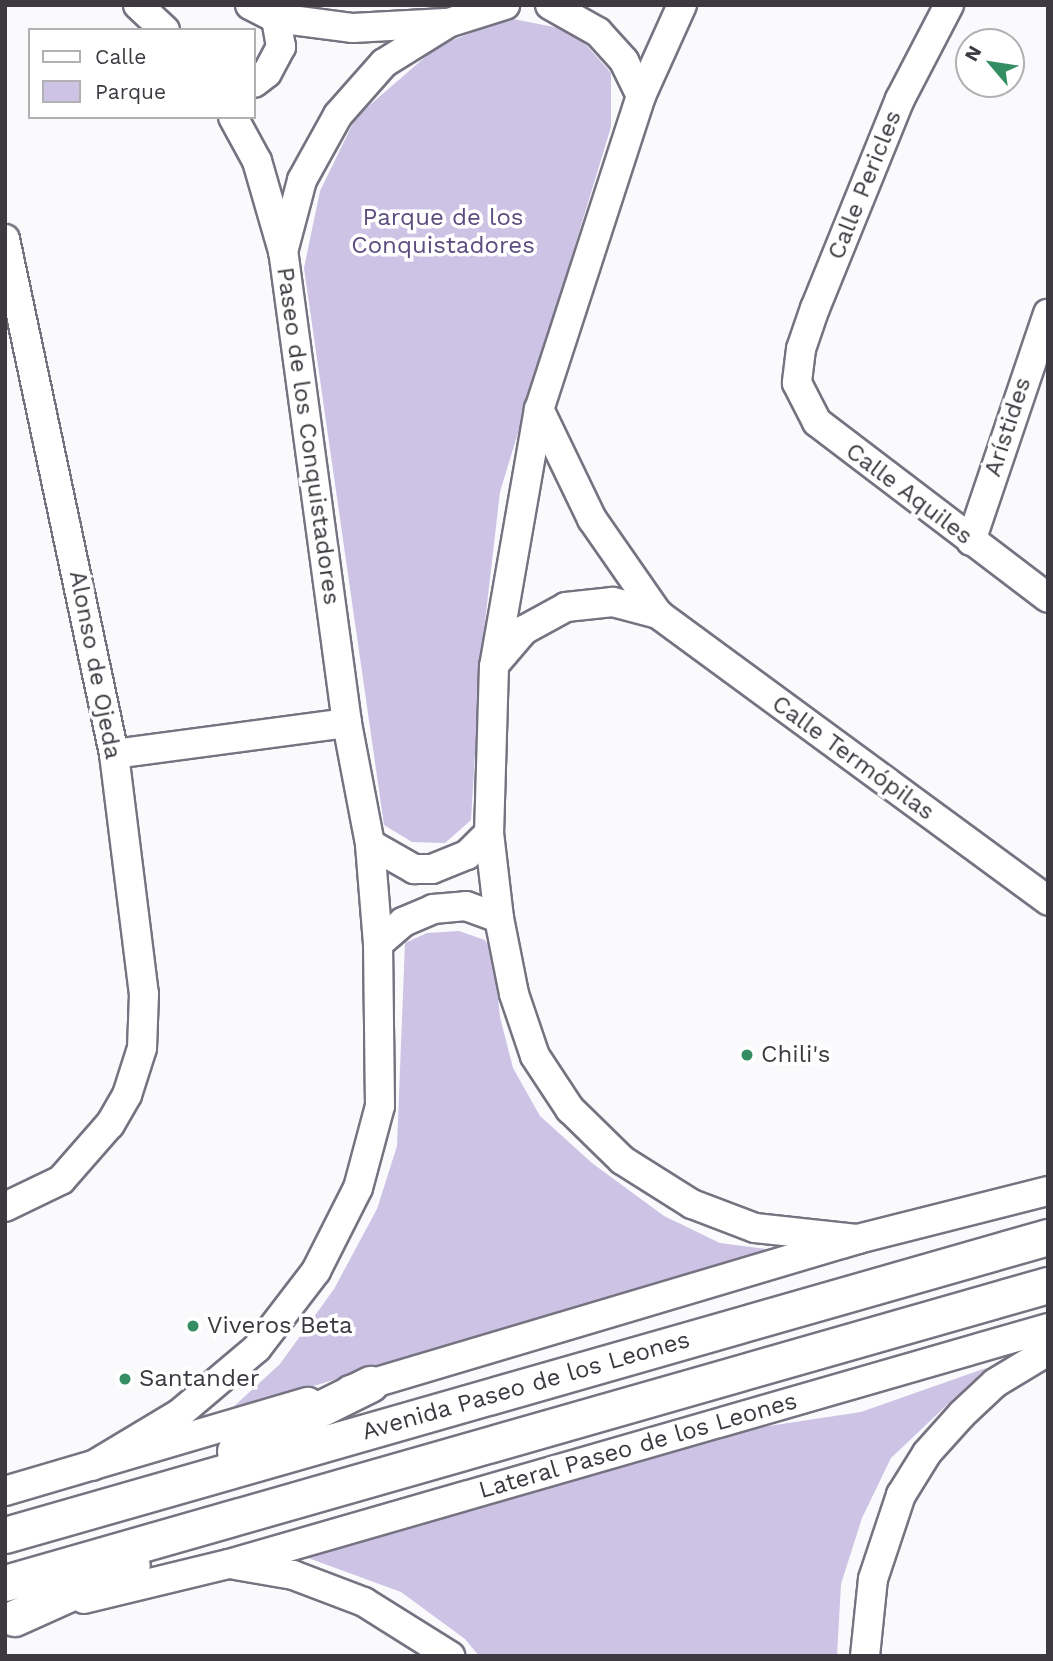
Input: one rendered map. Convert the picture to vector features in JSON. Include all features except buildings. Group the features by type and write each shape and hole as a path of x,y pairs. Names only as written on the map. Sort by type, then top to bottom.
{"main road":[{"name":"Avenida Paseo de los Leones","path":"5,1535 158,1489 1048,1237"},
{"name":"Avenida Paseo de los Leones","path":"5,1583 225,1523 1047,1285"},
{"path":"158,1489 370,1384"},
{"path":"10,1619 225,1523"}],"street":[{"path":"138,5 163,28"},
{"path":"250,5 276,18 353,28 448,23"},
{"name":"Paseo de los Conquistadores","path":"92,1466 179,1414 257,1348 316,1272 358,1188 380,1106 378,944 370,844 347,723 283,252 302,180 338,116 384,63 448,23 505,5"},
{"path":"550,5 598,32 624,61 641,96"},
{"path":"682,5 641,96 539,409 494,666 489,833 499,918 514,995 535,1056 570,1109 622,1160 692,1204 755,1228 858,1240"},
{"name":"Calle Pericles","path":"797,370 815,308 900,99 949,5"},
{"path":"256,81 267,73 281,47 276,18"},
{"path":"234,119 257,161 283,252"},
{"name":"Alonso de Ojeda","path":"5,239 15,328 114,754 144,994 142,1048 127,1095 96,1142 61,1180 5,1207"},
{"name":"Arístides","path":"971,541 1048,314"},
{"name":"Calle Aquiles","path":"797,370 803,400 817,422 1048,598"},
{"name":"Calle Termópilas","path":"539,409 592,519 658,614 1048,901"},
{"name":"Calle Termópilas","path":"494,666 524,630 566,607 612,602 658,614"},
{"path":"114,754 347,723"},
{"path":"370,844 397,862 432,869 467,855 489,833"},
{"path":"378,944 403,922 433,909 466,906 499,918"},
{"name":"Avenida Paseo de los Leones","path":"92,1466 858,1240 1048,1191"},
{"name":"Lateral Paseo de los Leones","path":"10,1619 229,1564 1048,1328"},
{"path":"865,1656 873,1579 901,1495 927,1453 962,1414 995,1383 1048,1351"},
{"path":"5,1491 92,1466"},
{"path":"229,1564 293,1575 364,1602 450,1656"}],"green space":[{"name":"Parque de los Conquistadores","path":"508,18 574,31 611,73 611,127 500,492 481,656 471,820 445,843 412,842 384,825 304,268 320,191 356,117 438,46"},
{"path":"459,931 485,940 494,957 500,1017 513,1068 540,1116 592,1163 664,1216 720,1243 774,1250 229,1411 280,1364 334,1289 377,1209 397,1146 405,943 427,933"},
{"path":"986,1368 891,1458 862,1518 841,1584 837,1656 479,1656 465,1639 401,1592 300,1555 756,1428 861,1412"}],"place":[{"name":"Chili's","path":"747,1055"},
{"name":"Viveros Beta","path":"193,1326"},
{"name":"Santander","path":"125,1379"}]}
